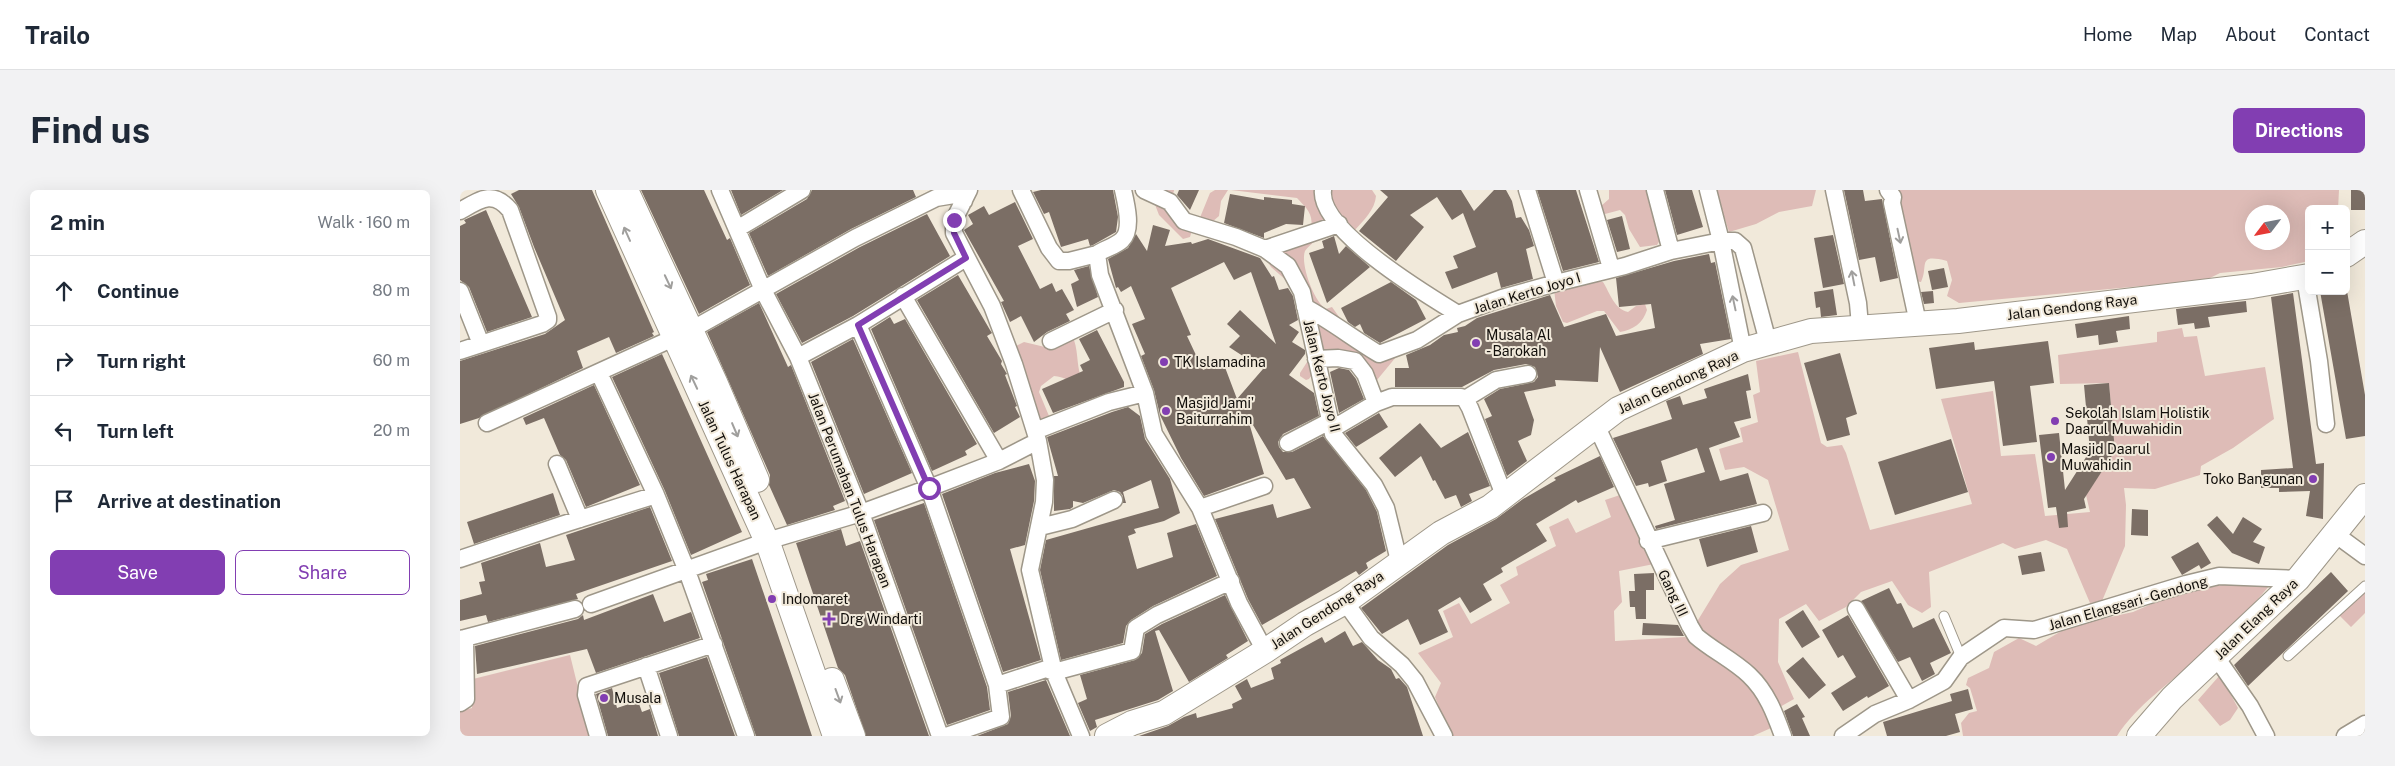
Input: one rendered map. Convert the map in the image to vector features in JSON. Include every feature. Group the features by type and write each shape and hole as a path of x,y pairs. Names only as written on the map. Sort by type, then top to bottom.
{"main road":[{"name":"Jalan Tulus Harapan","path":"608,190 682,333"},
{"name":"Jalan Tulus Harapan","path":"626,190 682,333 774,539 816,659 835,736"},
{"path":"2350,252 2365,242"},
{"name":"Jalan Gendong Raya","path":"1107,736 1132,723 1164,712 1265,651 1305,624 1345,602 1399,561 1441,533 1490,507 1618,409 1743,350 1811,330 1958,321 2305,277"},
{"name":"Jalan Elang Raya","path":"2139,736 2172,698 2298,579 2365,496"},
{"name":"Jalan Tulus Harapan","path":"816,659 853,736"}],"street":[{"name":"Jalan Perumahan Tulus Harapan","path":"720,190 763,290 798,357 861,513 940,736"},
{"path":"736,229 802,190"},
{"path":"1022,190 1049,248 1059,262 1069,262 1097,254 1122,240 1126,234 1128,220 1124,190"},
{"name":"Jalan Kerto Joyo II","path":"1144,190 1170,202 1184,221 1236,237 1265,249 1288,266 1302,292 1333,434 1374,485 1386,508 1399,561"},
{"name":"Jalan Kerto Joyo I","path":"1323,190 1322,195 1326,207 1339,224 1365,251 1416,288 1458,314 1502,298 1611,268 1625,266 1671,251 1721,241"},
{"path":"1528,190 1556,283"},
{"path":"1588,190 1611,268"},
{"path":"1655,190 1671,251"},
{"path":"1708,190 1721,241 1743,350"},
{"path":"1834,190 1858,303 1860,326"},
{"path":"1888,190 1893,197 1892,203 1918,323"},
{"path":"487,423 599,373 682,333 855,238 936,198 954,194 966,195 953,225 958,244 992,306 1036,436 1045,480 1040,526 1030,570 1054,672 1081,736"},
{"path":"460,211 489,196 498,196 510,210 548,317 546,322 460,351"},
{"path":"1265,249 1339,224"},
{"path":"1721,241 1736,240 1743,248 1768,342"},
{"path":"1097,254 1100,275 1115,310 1145,393 1154,434 1200,508 1239,603 1265,651"},
{"path":"798,357 858,325 966,258"},
{"path":"460,291 481,344"},
{"path":"2310,295 2326,424"},
{"path":"903,296 999,461"},
{"path":"1305,307 1329,319 1360,343 1379,354 1417,340 1458,314"},
{"path":"1051,341 1115,310"},
{"path":"858,325 929,488 997,685 1001,717 946,736"},
{"path":"1316,359 1338,358 1355,361 1365,374 1376,403"},
{"path":"599,373 656,495 687,571 746,736"},
{"path":"1288,443 1376,403 1398,396 1465,399 1496,380 1528,374"},
{"path":"591,604 774,539 861,513 929,488 999,461 1036,436 1109,402 1145,393"},
{"path":"1465,399 1504,496"},
{"name":"Gang III","path":"1596,425 1648,541 1696,636 1748,675 1759,687 1772,707 1783,736"},
{"path":"557,464 580,519"},
{"path":"1200,508 1264,486"},
{"path":"460,559 656,495"},
{"path":"1040,526 1072,519 1114,500"},
{"path":"1648,541 1763,513"},
{"path":"2335,534 2365,556"},
{"name":"Jalan Elangsari - Gendong","path":"1843,736 1875,714 1909,700 1944,681 1962,657 2004,628 2034,630 2186,584 2219,576 2298,579"},
{"path":"997,685 1046,669 1054,672 1132,651 1136,628 1157,615 1231,581"},
{"path":"1345,602 1376,644 1402,665 1415,681 1444,736"},
{"path":"460,703 466,699 462,638 575,609"},
{"path":"1856,609 1909,700"},
{"path":"598,736 586,687 714,644"},
{"path":"2216,657 2250,706 2266,736"},
{"path":"646,666 669,736"},
{"path":"2345,736 2365,724"}],"lane":[{"path":"2288,656 2365,586"},
{"path":"1944,616 1962,657"}],"shaded area":[{"path":"1133,190 1174,190 1173,195 1193,227 1190,237 1183,239 1159,215 1154,202 1139,191"},
{"path":"1215,190 1228,190 1221,201 1219,216 1212,222 1199,220 1210,193"},
{"path":"1231,190 1372,190 1376,196 1373,206 1354,231 1349,230 1318,237 1305,251 1304,265 1309,282 1321,305 1326,309 1332,307 1342,321 1371,349 1410,334 1415,334 1377,380 1371,383 1359,371 1338,360 1317,367 1309,379 1306,380 1300,376 1309,359 1308,321 1287,281 1271,267 1266,259 1311,227 1310,214 1297,198"},
{"path":"1609,190 1650,190 1662,237 1657,245 1640,247 1629,229 1625,215 1620,210 1605,214 1602,212 1601,206 1609,199"},
{"path":"1712,190 1816,190 1812,206 1779,212 1756,224 1729,232 1725,219 1719,219"},
{"path":"1895,190 2339,190 2338,205 2305,205 2305,262 2282,267 2220,273 2206,280 1959,303 1947,296 1952,280 1947,261 1931,259 1925,262 1921,282 1915,281"},
{"path":"1593,280 1603,282 1613,300 1623,310 1628,312 1636,306 1645,304 1647,310 1640,322 1629,330 1620,332 1604,311 1597,311 1567,323 1563,322 1556,306 1554,289"},
{"path":"2182,328 2184,337 2197,336 2205,376 2265,367 2274,419 2233,448 2201,466 2200,475 2155,489 2124,488 2126,505 2125,546 2102,601 2090,603 2067,549 2046,540 2015,549 2003,543 1929,572 1931,607 1922,613 1908,605 1892,581 1861,592 1846,607 1819,621 1806,604 1779,619 1778,662 1794,699 1778,708 1760,673 1695,625 1720,584 1741,565 1789,550 1768,480 1744,467 1725,470 1719,449 1743,442 1740,428 1758,422 1753,395 1760,392 1756,361 1798,352 1821,443 1827,447 1842,445 1870,530 1972,504 1941,399 1993,391 2001,456 2035,454 2045,516 2090,512 2086,495 2115,451 2109,383 2060,384 2058,355 2157,342 2157,332"},
{"path":"1068,338 1074,340 1079,372 1083,382 1075,382 1054,376 1041,386 1039,392 1049,416 1043,423 1033,422 1016,346 1024,342 1049,348"},
{"path":"1623,494 1654,564 1619,571 1622,602 1614,611 1615,641 1685,637 1751,685 1769,720 1771,728 1753,736 1451,736 1435,697 1441,683 1418,653 1453,637 1443,611 1459,603 1471,624 1510,603 1500,585 1518,575 1516,567 1556,546 1549,527 1568,518 1576,533 1611,517 1605,500"},
{"path":"2223,585 2270,585 2216,642 2144,704 2117,736 1963,736 1961,723 1969,713 1977,711 1970,688 1966,685 1968,678 1989,668 1994,652 2019,638 2036,646 2070,626 2133,612 2177,593"},
{"path":"2365,585 2365,613 2351,627 2336,612"},
{"path":"570,655 590,736 460,736 460,711 472,708 473,679"},
{"path":"2220,675 2238,708 2230,720 2220,726 2198,700"}],"building":[{"path":"519,190 592,190 654,332 652,333 654,336 616,353 609,337 577,351 583,368 479,418 460,424 460,361 545,334 565,320 519,207 511,194"},
{"path":"641,190 704,190 727,240 730,238 750,285 699,314"},
{"path":"731,190 783,190 741,215"},
{"path":"812,190 913,190 916,197 851,229 768,276 749,233 807,199"},
{"path":"1041,190 1113,190 1118,217 1116,232 1090,246 1088,239 1061,247 1049,212 1044,214 1033,192"},
{"path":"1179,190 1199,190 1190,210 1177,195"},
{"path":"1380,190 1461,190 1474,211 1494,190 1506,190 1512,201 1516,218 1521,217 1529,230 1534,246 1526,249 1533,279 1501,288 1497,272 1452,289 1445,272 1458,268 1453,256 1476,247 1463,213 1452,220 1437,197 1410,215 1424,227 1396,261 1359,231 1388,197"},
{"path":"1537,190 1576,190 1599,262 1563,271"},
{"path":"1665,190 1692,190 1703,227 1677,235"},
{"path":"1844,190 1863,190 1865,201 1882,199 1898,278 1880,282 1875,257 1859,260"},
{"path":"2351,190 2365,190 2365,210 2351,210"},
{"path":"1230,194 1264,200 1264,197 1292,200 1292,204 1305,206 1303,225 1286,224 1264,233 1264,238 1224,223"},
{"path":"1015,202 1033,239 1018,246 1040,289 1052,283 1056,292 1062,289 1074,310 1066,314 1070,321 1047,332 1034,342 1021,316 1010,322 1001,302 1004,301 964,230 973,224 968,215 984,206 989,215"},
{"path":"486,210 532,317 487,332 469,287 460,280 460,226 466,223 464,220"},
{"path":"927,214 950,256 853,316 802,343 776,294 860,247"},
{"path":"1622,216 1630,249 1617,252 1607,220"},
{"path":"1153,225 1170,230 1165,246 1191,242 1192,244 1208,239 1260,258 1272,277 1274,276 1279,290 1288,288 1293,296 1298,320 1289,325 1299,332 1292,342 1305,350 1305,354 1289,375 1314,393 1319,416 1283,434 1278,442 1279,447 1283,452 1292,452 1323,436 1366,490 1377,512 1386,551 1366,563 1368,568 1359,575 1356,571 1262,625 1248,599 1215,519 1273,504 1277,518 1311,508 1294,478 1286,480 1253,425 1250,426 1264,474 1204,496 1181,458 1160,415 1154,390 1141,356 1145,354 1132,324 1145,319 1131,286 1121,292 1118,287 1116,288 1108,259 1128,248 1136,234 1147,251","holes":["1224,262 1234,280 1251,272 1276,344 1240,310 1227,324 1240,336 1229,347 1263,369 1237,399 1223,362 1203,370 1187,336 1191,335 1171,288"]},
{"path":"1833,235 1844,284 1823,288 1814,238"},
{"path":"1334,236 1339,254 1346,246 1370,267 1327,303 1309,253 1324,248 1322,241"},
{"path":"1709,254 1711,263 1715,262 1731,339 1700,344 1703,354 1620,392 1600,347 1598,382 1555,380 1556,386 1524,392 1534,420 1531,435 1518,441 1527,461 1507,476 1485,419 1492,416 1484,399 1500,389 1534,382 1538,377 1535,367 1526,364 1494,370 1462,387 1395,387 1395,368 1409,368 1406,355 1430,345 1444,335 1458,332 1457,328 1465,326 1477,318 1550,295 1564,327 1606,314 1616,336 1655,328 1651,304 1619,307 1616,278 1674,261"},
{"path":"1089,266 1098,297 1077,307 1071,284 1079,280 1074,270"},
{"path":"1944,268 1948,287 1932,290 1928,271"},
{"path":"958,275 992,333 987,336 1002,361 1001,364 1007,374 1005,375 1020,417 994,433 917,300"},
{"path":"1391,282 1416,300 1426,319 1380,343 1364,333 1360,324 1355,327 1348,322 1341,308"},
{"path":"1833,289 1837,315 1821,317 1820,307 1816,308 1814,292"},
{"path":"1933,291 1934,303 1924,304 1921,292"},
{"path":"2293,293 2316,464 2324,463 2323,519 2306,516 2310,491 2279,492 2279,488 2261,488 2261,470 2293,468 2271,297"},
{"path":"2321,295 2348,295 2365,395 2365,436 2346,439"},
{"path":"2246,301 2247,312 2208,317 2210,327 2195,329 2194,323 2178,325 2176,309"},
{"path":"759,303 788,367 791,365 845,501 833,506 835,510 787,525 769,485 770,475 707,332"},
{"path":"2129,316 2130,329 2116,331 2118,342 2099,345 2098,335 2077,338 2075,324"},
{"path":"890,317 894,324 905,319 977,444 965,451 967,455 932,471 871,329"},
{"path":"1097,330 1124,382 1124,387 1053,413 1042,389 1083,371 1080,365 1090,360 1079,339"},
{"path":"853,339 912,473 864,494 811,362"},
{"path":"2048,341 2054,383 2030,386 2037,442 2003,446 1994,381 1936,389 1929,348 1974,342 1975,350"},
{"path":"1840,353 1857,414 1846,418 1850,435 1827,441 1804,363"},
{"path":"662,354 742,532 691,555 665,491 612,377"},
{"path":"1339,368 1349,370 1356,379 1364,399 1339,413 1330,372"},
{"path":"1748,374 1751,390 1746,391 1751,418 1734,422 1740,437 1709,448 1720,481 1748,473 1757,504 1656,529 1655,526 1675,520 1664,484 1705,472 1697,448 1661,461 1667,481 1649,487 1648,483 1636,486 1613,438 1672,419 1666,401 1680,396 1683,405 1707,398 1704,389"},
{"path":"2109,383 2115,451 2084,499 2086,508 2067,512 2068,527 2059,528 2056,507 2048,508 2039,435 2059,433 2065,490 2090,451 2084,385"},
{"path":"594,385 640,485 586,507 566,460 560,455 544,418 526,425 523,418"},
{"path":"1128,407 1140,416 1145,439 1170,479 1180,513 1164,521 1134,529 1136,533 1128,536 1137,569 1173,557 1167,533 1196,524 1217,576 1153,606 1131,620 1126,626 1123,643 1061,660 1040,570 1046,540 1159,508 1151,480 1123,492 1126,503 1123,503 1123,496 1120,492 1114,490 1083,503 1073,501 1073,507 1070,509 1054,511 1054,476 1058,476 1047,437"},
{"path":"1379,413 1388,427 1356,447 1345,433"},
{"path":"1420,423 1441,448 1468,432 1490,486 1469,494 1472,501 1461,507 1456,495 1445,499 1435,480 1433,481 1421,456 1395,477 1379,458"},
{"path":"1951,439 1968,492 1895,515 1878,462"},
{"path":"1600,456 1614,487 1578,503 1576,500 1536,524 1547,541 1501,568 1503,572 1483,584 1492,600 1470,613 1460,597 1438,610 1448,632 1420,645 1408,619 1382,634 1361,608 1448,545 1496,519 1523,499 1556,480 1554,478"},
{"path":"1029,464 1035,481 1034,501 1025,545 1010,549 1041,660 1003,672 942,494 995,473"},
{"path":"553,493 560,515 474,544 467,522"},
{"path":"924,503 987,687 990,710 947,725 874,520"},
{"path":"650,507 672,561 576,594 578,599 488,622 486,615 460,621 460,600 482,594 479,582 485,581 481,563 540,543 546,567 575,560 566,535"},
{"path":"2132,509 2148,510 2148,536 2131,535"},
{"path":"2217,516 2233,534 2243,517 2262,529 2253,542 2265,547 2259,564 2232,553 2207,525"},
{"path":"1751,526 1758,552 1707,567 1699,539"},
{"path":"841,529 846,546 860,541 929,736 866,736 845,675 838,668 796,543"},
{"path":"2198,542 2211,563 2201,569 2199,565 2182,575 2171,557"},
{"path":"2041,552 2045,571 2022,575 2018,556"},
{"path":"752,559 812,736 756,736 702,582 708,580 706,574"},
{"path":"2331,572 2348,591 2248,686 2234,665"},
{"path":"1654,573 1654,590 1646,590 1646,619 1636,619 1635,607 1630,607 1629,591 1635,591 1634,574"},
{"path":"1889,588 1897,604 1901,603 1913,628 1934,618 1951,653 1930,663 1935,674 1922,681 1910,657 1898,662 1861,601"},
{"path":"653,594 664,622 691,612 700,638 596,673 587,649 477,674 475,646 578,619 583,615 584,620"},
{"path":"1225,595 1248,641 1226,655 1228,658 1189,682 1159,630 1155,631 1173,691 1158,700 1095,720 1097,727 1090,731 1078,703 1087,699 1080,675 1135,660 1142,653 1145,634 1162,624"},
{"path":"1803,610 1820,637 1802,648 1785,622"},
{"path":"1848,615 1889,686 1868,698 1867,696 1843,711 1831,693 1856,677 1843,655 1838,658 1822,630"},
{"path":"1643,623 1678,625 1684,636 1642,635"},
{"path":"1345,631 1353,646 1362,642 1378,660 1391,669 1396,679 1399,678 1407,687 1423,736 1139,736 1168,726 1196,713 1197,718 1233,708 1232,704 1242,699 1235,686 1247,679 1251,688 1274,679 1271,668 1281,663 1280,660 1322,637 1325,643"},
{"path":"707,657 735,736 679,736 659,673"},
{"path":"1803,657 1826,685 1809,699 1786,671"},
{"path":"1046,680 1070,736 977,736 1008,724 1011,716 1008,692"},
{"path":"612,688 617,708 638,701 642,712 650,709 658,736 608,736 596,694"},
{"path":"1968,689 1973,709 1955,714 1960,732 1946,736 1887,736 1883,722 1952,701 1950,694"},
{"path":"1797,704 1805,717 1802,718 1810,736 1793,736 1784,711"}],"place":[{"name":"Musala Al - Barokah","path":"1476,343"},
{"name":"TK Islamadina","path":"1164,362"},
{"name":"Masjid Jami' Baiturrahim","path":"1166,411"},
{"name":"Sekolah Islam Holistik Daarul Muwahidin","path":"2055,421"},
{"name":"Masjid Daarul Muwahidin","path":"2051,457"},
{"name":"Toko Bangunan","path":"2313,479"},
{"name":"Indomaret","path":"772,599"},
{"name":"Drg Windarti","path":"829,619"},
{"name":"Musala","path":"604,698"}],"route":[{"path":"929,488 858,325 966,258 954,233 954,220"}]}
